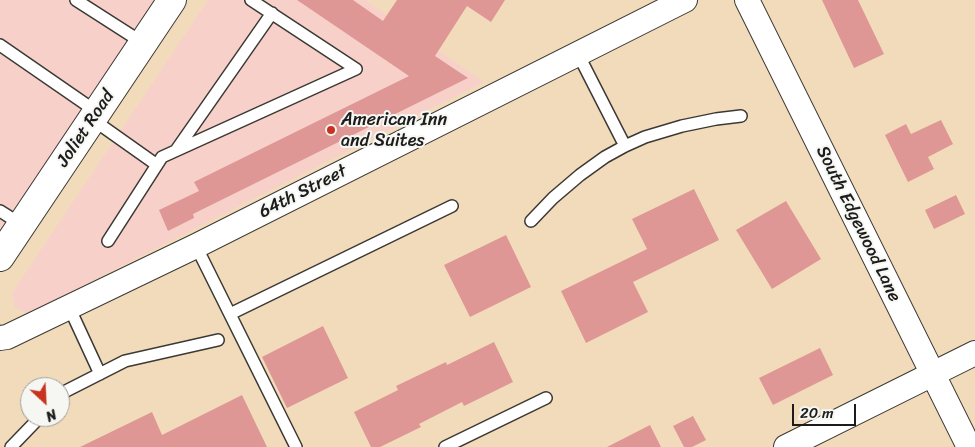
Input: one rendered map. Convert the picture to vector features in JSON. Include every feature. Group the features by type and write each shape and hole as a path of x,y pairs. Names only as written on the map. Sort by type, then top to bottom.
{"main road":[{"name":"Joliet Road","path":"0,257 11,218 95,116 172,0"}],"street":[{"name":"64th Street","path":"0,338 7,337 196,246 685,0"},
{"name":"South Edgewood Lane","path":"747,0 969,447"},
{"path":"786,447 975,353"}],"lane":[{"path":"76,0 143,43"},
{"path":"108,241 162,157 356,70 251,0"},
{"path":"176,151 272,13"},
{"path":"0,45 157,165"},
{"path":"578,54 625,146"},
{"path":"531,221 553,198 580,175 605,157 625,146 645,137 682,126 741,116"},
{"path":"230,314 452,206"},
{"path":"196,246 296,447"},
{"path":"69,306 100,374"},
{"path":"70,389 124,361 218,340"},
{"path":"445,447 546,398"},
{"path":"11,447 30,427"}],"shaded area":[{"path":"0,0 157,0 0,232"},
{"path":"208,0 365,0 484,82 27,314 15,307 12,293"}],"building":[{"name":"American Inn and Suites","path":"297,0 353,0 383,21 397,0 505,0 491,22 467,6 435,56 468,78 193,214 194,218 168,231 159,210 199,191 194,182 409,76"},
{"path":"822,0 858,0 884,54 854,68"},
{"path":"941,120 953,144 928,157 934,169 908,182 885,135 906,124 911,134"},
{"path":"694,189 719,240 633,282 648,312 586,343 561,291 647,249 632,219"},
{"path":"956,195 965,214 934,229 925,210"},
{"path":"786,201 821,259 772,289 736,230"},
{"path":"506,235 531,287 470,317 444,265"},
{"path":"323,326 348,378 287,408 262,357"},
{"path":"494,342 513,382 464,406 462,402 419,424 421,427 380,447 371,447 354,412 398,390 396,386 446,362 447,365"},
{"path":"820,348 833,375 773,405 759,378"},
{"path":"242,395 267,447 80,447 152,412 162,435"},
{"path":"693,416 706,440 692,447 684,447 673,426"},
{"path":"650,425 661,447 607,447"}],"place":[{"name":"American Inn and Suites","path":"331,130"}]}
